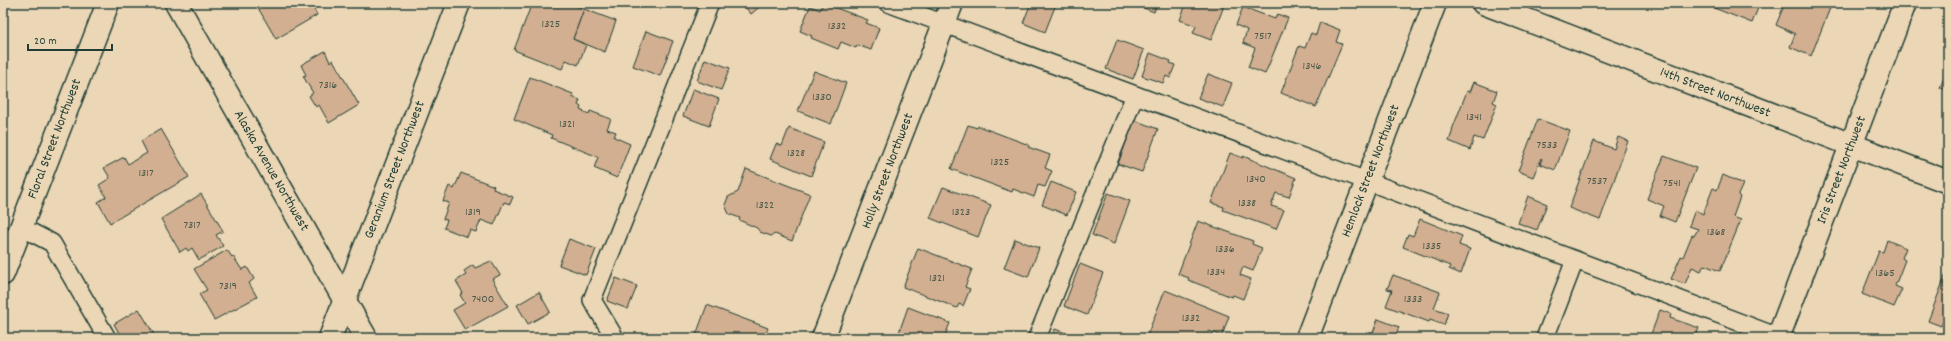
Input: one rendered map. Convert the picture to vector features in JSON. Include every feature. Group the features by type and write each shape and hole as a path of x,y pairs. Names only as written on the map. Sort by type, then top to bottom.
{"street":[{"name":"Floral Street Northwest","path":"3,274 108,3"},
{"name":"Alaska Avenue Northwest","path":"176,3 366,338"},
{"name":"Geranium Street Northwest","path":"330,338 459,3"},
{"name":"Holly Street Northwest","path":"823,338 952,3"},
{"name":"Hemlock Street Northwest","path":"1307,338 1436,3"},
{"name":"14th Street Northwest","path":"1482,3 1948,182"},
{"name":"Iris Street Northwest","path":"1779,338 1905,3"}],"lane":[{"path":"616,338 592,300 710,3"},
{"path":"888,3 1367,181 1779,338"},
{"path":"1037,338 1135,95"},
{"path":"21,227 52,243 106,338"},
{"path":"1545,338 1575,260"}],"building":[{"path":"262,3 311,3 317,15 276,39 257,6"},
{"path":"532,3 569,3 584,9 573,39 586,45 578,65 566,60 562,69 514,50"},
{"path":"742,3 764,3 751,14"},
{"path":"823,3 868,20 866,23 879,28 871,50 857,45 856,48 841,42 838,49 811,38 812,36 800,31 810,6 820,10"},
{"path":"1031,3 1056,4 1045,32 1023,23"},
{"path":"1131,3 1157,3 1154,12"},
{"path":"1184,3 1225,3 1211,40 1193,33 1196,26 1180,20 1186,4"},
{"path":"1710,3 1760,3 1752,23 1709,6"},
{"path":"1785,3 1832,3 1811,56 1790,47 1795,34 1776,25"},
{"path":"1243,7 1275,19 1277,14 1288,18 1265,74 1248,67 1255,48 1243,43 1247,30 1236,25"},
{"path":"584,9 616,21 605,52 573,39"},
{"path":"1320,22 1340,30 1336,42 1342,44 1316,107 1281,93 1299,46 1305,48 1311,33 1316,35"},
{"path":"646,31 673,41 660,76 633,66"},
{"path":"1117,40 1144,50 1133,79 1106,69"},
{"path":"325,51 330,62 333,60 359,105 329,123 319,105 316,107 309,96 313,93 303,76 306,75 301,65"},
{"path":"1150,53 1171,61 1170,63 1175,65 1170,78 1166,76 1163,83 1142,76"},
{"path":"705,59 730,68 721,90 697,81"},
{"path":"1948,67 1948,90 1940,88"},
{"path":"814,71 846,83 831,124 798,111"},
{"path":"1208,74 1232,83 1223,107 1198,98"},
{"path":"530,77 573,94 572,97 580,100 578,105 581,107 580,110 589,114 590,111 611,119 607,129 616,132 614,137 630,144 617,178 594,168 598,157 551,138 552,135 514,119"},
{"path":"1474,82 1497,91 1493,102 1497,104 1483,140 1474,137 1470,150 1449,141 1467,91 1470,92"},
{"path":"693,89 719,99 709,126 683,116"},
{"path":"1538,119 1570,131 1555,170 1540,164 1541,158 1533,177 1518,171"},
{"path":"1134,120 1158,129 1142,172 1118,164"},
{"path":"968,125 977,128 978,126 1029,145 1028,147 1050,155 1045,168 1052,171 1045,187 1038,185 1034,197 1013,189 1012,192 951,169"},
{"path":"789,128 824,142 811,176 770,159 776,144 782,146"},
{"path":"161,129 189,177 110,223 98,202 106,197 99,185 110,178 104,168 124,157 128,164 147,153 141,141"},
{"path":"1618,137 1628,141 1600,220 1569,208 1594,141 1614,149"},
{"path":"1230,153 1243,158 1243,156 1296,178 1289,197 1276,193 1271,206 1284,210 1276,229 1223,210 1224,207 1211,203"},
{"path":"1664,156 1696,168 1675,222 1660,216 1664,206 1647,199"},
{"path":"746,169 810,194 792,241 775,234 771,236 760,232 757,228 739,220 740,218 729,214 725,205 728,197 738,192"},
{"path":"461,173 494,186 493,189 513,197 510,204 504,202 494,225 481,220 476,232 470,230 467,237 444,228 447,220 443,219 449,203 443,201 449,186 454,189"},
{"path":"1723,175 1743,184 1738,195 1740,197 1733,217 1741,220 1720,271 1704,265 1701,271 1692,267 1685,284 1671,279 1681,256 1683,257 1692,235 1694,236 1698,229 1689,226 1695,210 1703,214 1713,188 1717,190"},
{"path":"1051,182 1076,192 1067,215 1042,205"},
{"path":"943,187 991,205 978,237 930,218"},
{"path":"1108,193 1130,201 1114,244 1092,235"},
{"path":"201,194 223,231 216,235 223,246 199,260 192,248 188,251 186,248 180,252 161,219"},
{"path":"1528,196 1547,204 1537,230 1518,223"},
{"path":"1420,219 1462,236 1459,245 1470,249 1461,274 1449,269 1450,266 1403,247 1408,234 1413,236"},
{"path":"1198,221 1253,241 1252,244 1262,248 1253,271 1243,267 1240,275 1251,279 1243,299 1233,295 1232,297 1188,280 1189,278 1178,274"},
{"path":"569,239 596,249 586,275 559,265"},
{"path":"1015,239 1039,248 1028,277 1004,268"},
{"path":"1887,240 1906,248 1902,258 1905,260 1895,286 1902,289 1894,307 1862,294 1879,251 1883,252"},
{"path":"918,248 972,269 965,287 970,289 963,306 959,304 957,308 903,287"},
{"path":"227,250 242,270 247,267 254,279 249,283 257,297 214,320 199,294 207,290 194,269"},
{"path":"491,261 500,275 492,279 508,306 465,330 453,310 465,303 460,295 463,293 456,281 466,275 464,271 473,265 475,268"},
{"path":"1080,264 1103,273 1087,315 1064,306"},
{"path":"1946,274 1948,275 1948,324 1943,322 1941,326 1928,321"},
{"path":"1393,275 1440,292 1434,308 1448,313 1444,325 1430,320 1429,322 1386,306 1392,290 1387,289"},
{"path":"616,278 637,286 628,309 607,301"},
{"path":"1165,290 1229,316 1222,336 1209,331 1207,338 1146,338"},
{"path":"539,292 550,312 528,324 517,305"},
{"path":"707,305 768,328 764,338 695,338"},
{"path":"908,307 950,323 944,338 897,338"},
{"path":"139,309 156,338 122,338 114,324"},
{"path":"1660,310 1671,314 1670,318 1699,328 1695,338 1651,338 1651,334"},
{"path":"1378,319 1399,327 1395,338 1371,338"},
{"path":"1055,329 1079,338 1052,338"}]}
